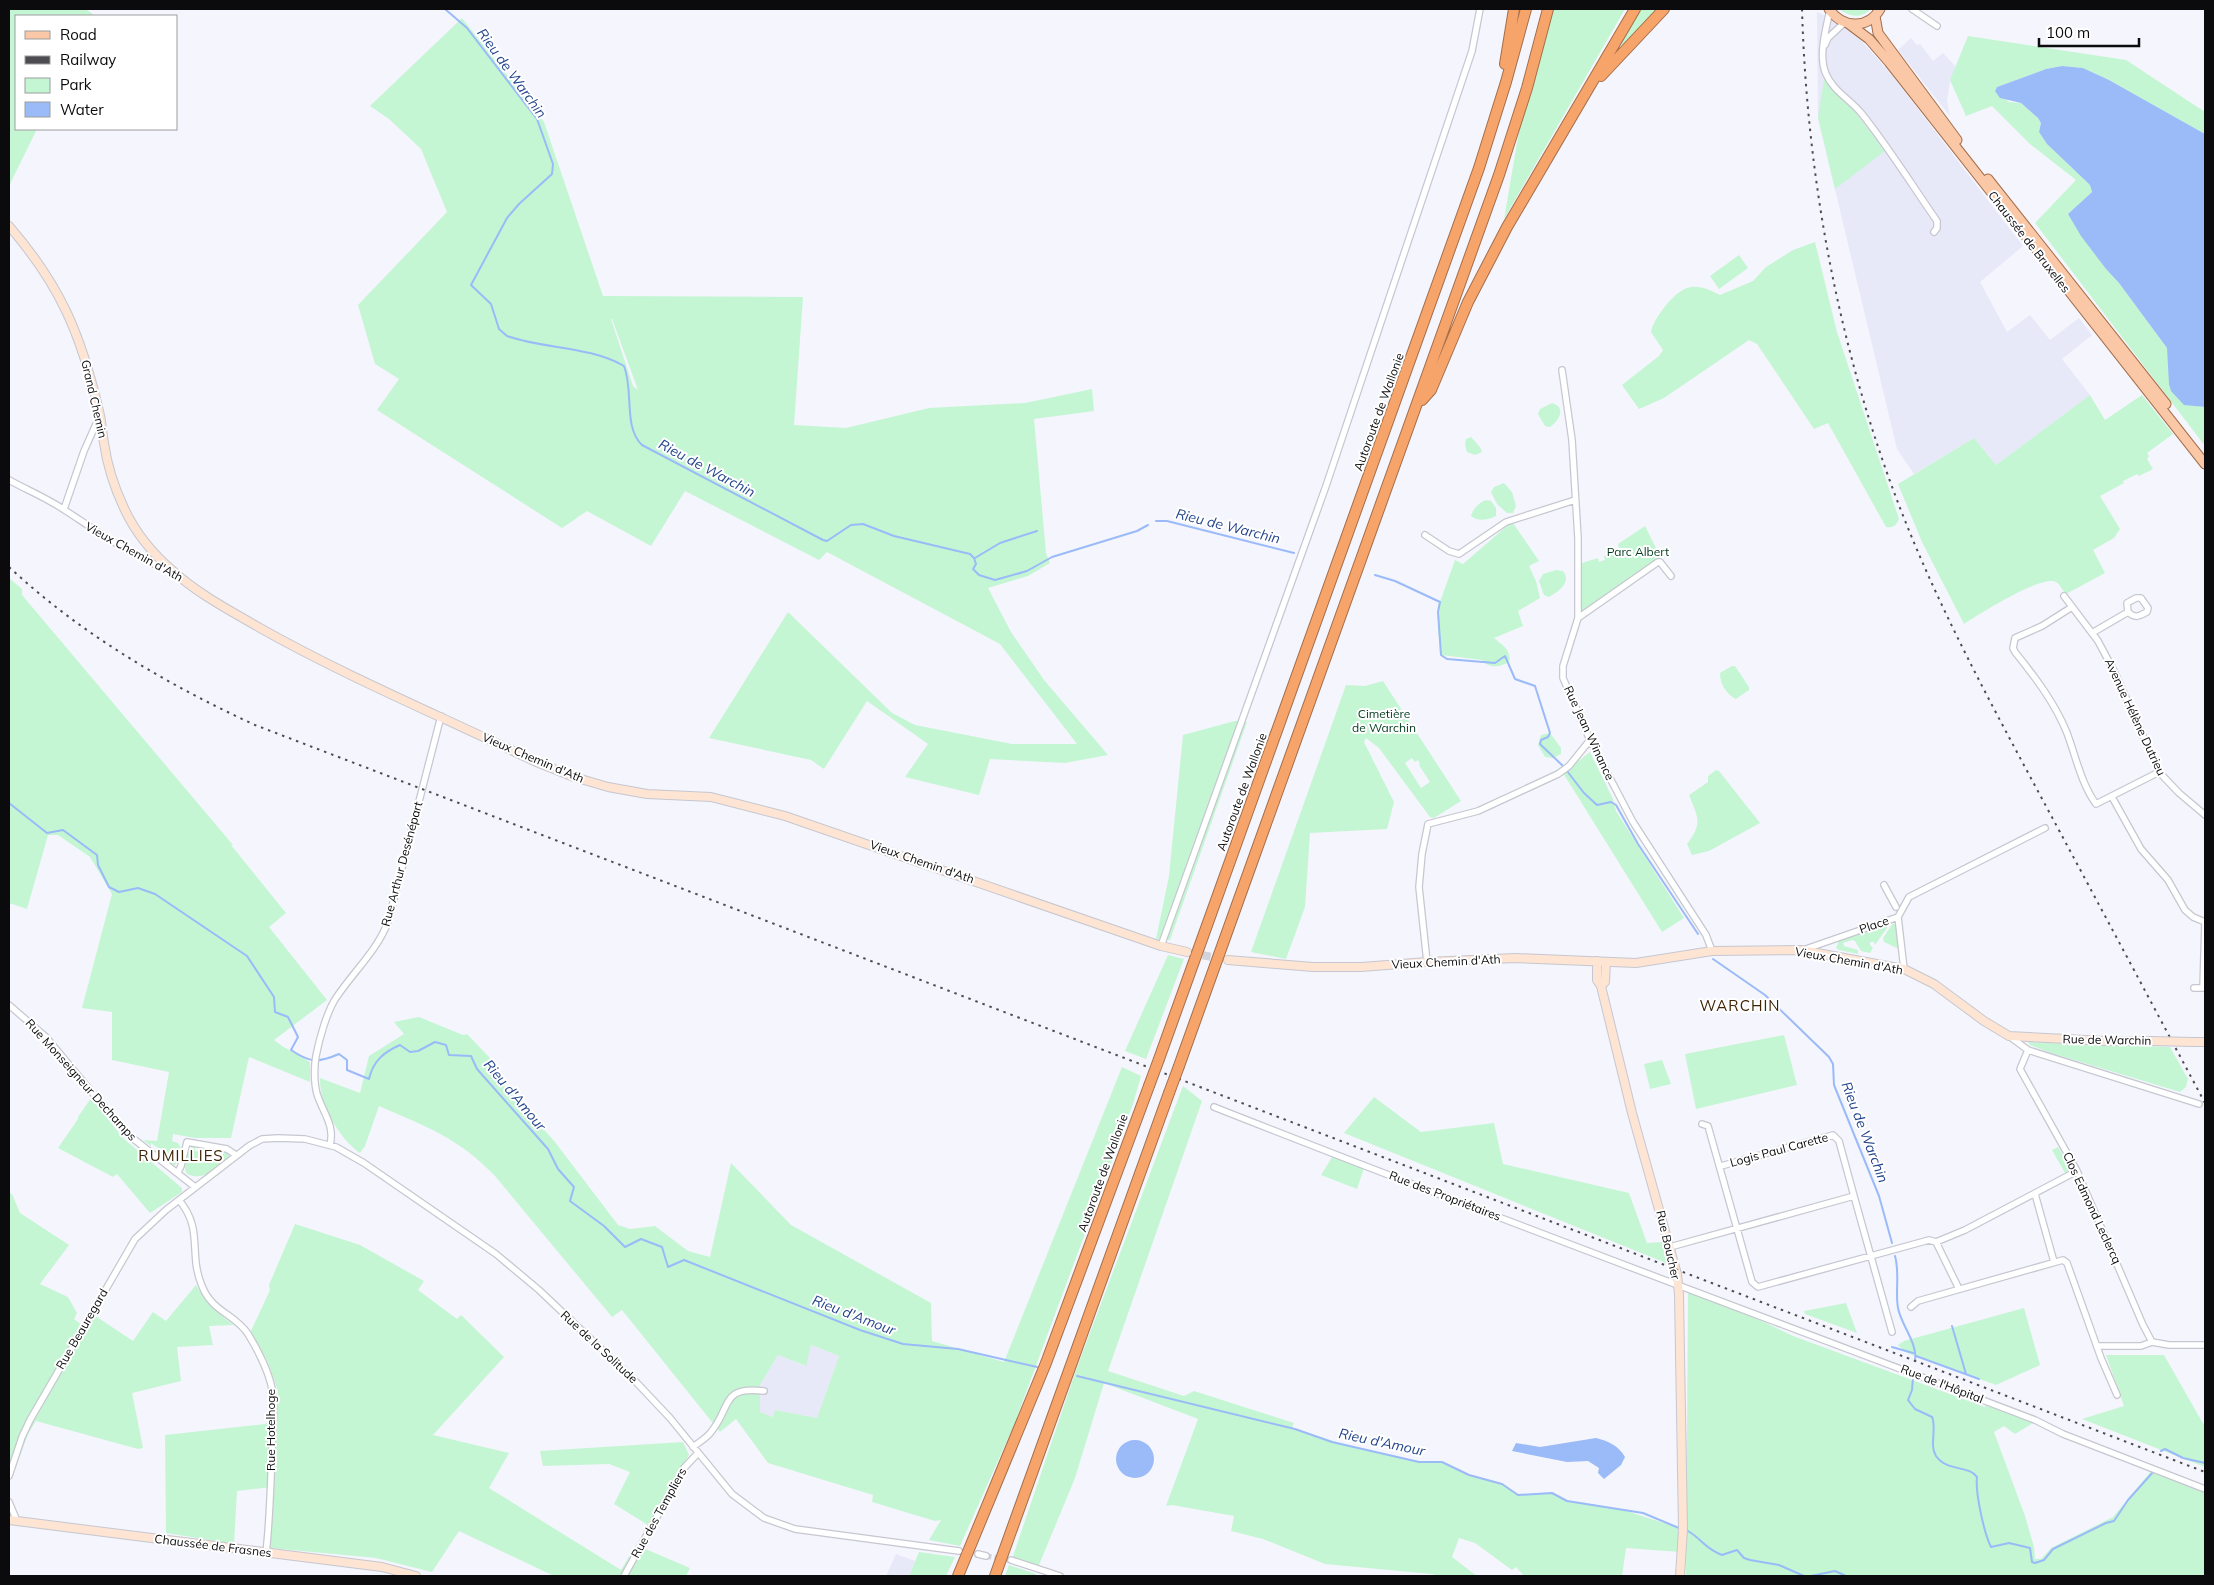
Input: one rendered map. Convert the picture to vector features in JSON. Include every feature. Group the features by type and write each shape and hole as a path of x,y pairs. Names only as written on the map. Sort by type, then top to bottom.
{"highway":[{"path":"1506,82 1504,67 1514,9"},
{"name":"Autoroute de Wallonie","path":"958,1576 1046,1363 1159,1059 1479,168 1506,82 1526,9"},
{"path":"995,1576 1500,175 1527,88 1548,9"},
{"path":"1418,405 1431,390 1468,302 1507,227 1635,9"},
{"path":"1578,104 1614,60 1664,9"}],"main road":[{"name":"Chaussée de Bruxelles","path":"1829,9 1836,17 1869,39 1889,62 2205,464"},
{"name":"Chaussée de Bruxelles","path":"1878,12 1878,33 1898,63 2205,454"},
{"path":"1847,23 1858,24 1867,22 1878,12"}],"street":[{"path":"1161,946 1329,476 1472,51 1480,9"},
{"path":"1829,9 1823,38 1825,73 1835,89 1861,112 1897,162 1936,221 1937,228 1934,232"},
{"path":"1912,9 1937,26"},
{"path":"1824,47 1828,38 1847,23"},
{"name":"Grand Chemin","path":"9,226 24,243 62,299 75,328 100,414 106,452 124,507 136,529 174,572"},
{"name":"Rue Jean Winance","path":"1562,370 1572,440 1578,538 1578,618 1563,666 1563,678 1590,740 1633,822 1706,935 1712,951"},
{"path":"64,509 84,451 100,414"},
{"name":"Vieux Chemin d'Ath","path":"9,480 64,509 84,524 149,563 174,572 212,600 300,650 574,777 608,787 647,794 711,797 785,816 1161,946 1187,952"},
{"path":"1425,535 1449,551 1459,554 1506,522 1575,500"},
{"path":"1578,618 1658,562 1671,576"},
{"name":"Avenue Hélène Dutrieu","path":"2064,596 2092,633 2115,674 2159,772 2179,793 2205,815"},
{"path":"2072,607 2042,626 2015,638 2013,648 2055,708 2066,732 2082,778 2093,800 2096,804 2159,772"},
{"path":"2092,633 2128,612"},
{"name":"Rue Arthur Desénépart","path":"330,1145 332,1130 316,1092 316,1055 335,998 376,946 388,922 441,716"},
{"path":"1427,962 1420,887 1422,854 1428,824 1478,811 1558,774 1569,766 1590,740"},
{"path":"2112,797 2137,842 2168,880 2185,910 2193,917 2205,922 2204,988 2194,988"},
{"path":"1898,917 1909,897 2045,828"},
{"path":"1884,885 1896,907"},
{"name":"Place","path":"1801,950 1898,917 1904,969"},
{"name":"Vieux Chemin d'Ath","path":"1228,960 1323,967 1362,967 1515,958 1636,963 1712,951 1801,950 1904,969 1934,984 1984,1021 2028,1050 2199,1104"},
{"name":"Rue Boucher","path":"1597,961 1597,980 1601,986 1632,1113 1670,1247 1677,1283 1683,1512 1680,1576"},
{"name":"Rue Boucher","path":"1601,986 1605,982 1606,962"},
{"name":"Rue Monseigneur Dechamps","path":"9,1005 46,1037 126,1133 195,1187"},
{"name":"Rue de Warchin","path":"2009,1036 2106,1041 2205,1042"},
{"name":"Clos Edmond Leclercq","path":"2028,1050 2020,1069 2077,1171 2152,1342"},
{"name":"Rue des Propriétaires","path":"1214,1107 1579,1248 1677,1283"},
{"name":"Logis Paul Carette","path":"1702,1124 1708,1126 1721,1166 1752,1282 1758,1287 1871,1256"},
{"name":"Logis Paul Carette","path":"1721,1166 1833,1135 1839,1141 1892,1332"},
{"name":"Rue de la Solitude","path":"236,1155 257,1142 270,1138 298,1139 330,1145 354,1157 390,1180 496,1254 524,1278 651,1396 736,1498 753,1511 780,1524 805,1531 959,1551"},
{"path":"178,1172 187,1142 227,1149 236,1155 179,1200"},
{"path":"1871,1256 1929,1240 1936,1242 2035,1194 2077,1171"},
{"path":"2035,1194 2054,1262"},
{"path":"1670,1247 1854,1196"},
{"name":"Rue Beauregard","path":"9,1476 30,1420 124,1255 139,1234 179,1200"},
{"name":"Rue Hotelhoge","path":"179,1200 189,1212 192,1221 195,1238 194,1261 202,1287 214,1306 236,1321 248,1334 269,1378 273,1395 273,1415 270,1516 266,1553"},
{"path":"1936,1242 1959,1289"},
{"path":"1911,1307 1918,1301 2063,1260 2067,1263 2108,1378 2117,1395"},
{"name":"Rue de l'Hôpital","path":"1677,1283 2035,1420 2063,1434 2205,1489"},
{"path":"2098,1346 2141,1346 2152,1342 2169,1345 2205,1345"},
{"path":"693,1447 712,1432 732,1396 741,1391 764,1391"},
{"name":"Rue des Templiers","path":"624,1576 684,1468 698,1453"},
{"path":"9,1502 13,1520"},
{"name":"Chaussée de Frasnes","path":"13,1520 382,1567 416,1576"},
{"path":"978,1554 986,1556"},
{"path":"1011,1560 1060,1576"}],"shaded area":[{"path":"1817,12 1850,28 1891,74 2023,246 1980,282 2007,332 2030,315 2050,340 2079,318 2092,335 2062,359 2090,395 1996,465 1974,438 1914,474 1897,449 1818,118"},
{"path":"1911,38 1917,45 1920,44 1933,61 1943,53 1957,68 1950,80 1947,101 1950,116 1898,50"},
{"path":"811,1345 839,1356 817,1418 776,1410 773,1417 760,1412 760,1385 778,1355 805,1366"},
{"path":"896,1554 915,1561 909,1576 886,1576"}],"green space":[{"path":"9,9 85,9 92,15 15,15 15,130 37,130 9,186"},
{"path":"1544,9 1625,9 1504,219 1517,143"},
{"path":"1636,9 1663,9 1631,43 1613,46"},
{"path":"1839,9 1871,9 1859,16 1855,16"},
{"path":"462,18 544,122 603,296 803,297 794,425 846,428 929,408 1025,403 1092,389 1094,411 1034,419 1046,553 1050,563 1028,576 988,588 1011,632 1044,680 1108,755 1065,763 990,759 979,795 905,777 928,744 867,701 824,769 811,760 709,738 788,612 892,713 915,725 1012,744 1077,744 1000,644 827,552 819,560 685,491 651,546 587,511 562,528 377,410 399,379 375,364 358,305 447,212 421,149 389,119 370,106","holes":["612,319 638,390 633,386"]},
{"path":"1968,36 2126,60 2205,112 2205,134 2109,80 2083,68 2062,66 2046,69 1997,87 1995,91 2009,102 2021,103 2038,118 2041,123 2039,132 2047,144 2090,185 2092,192 2068,214 2106,269 2119,283 2167,348 2169,364 2199,407 2205,407 2205,446 2035,223 2076,180 2030,144 1992,106 1966,116 1950,80"},
{"path":"1825,73 1885,151 1835,189 1818,118"},
{"path":"1815,242 1837,332 1899,519 1892,527 1886,527 1828,423 1814,429 1757,344 1749,340 1664,398 1639,409 1622,385 1659,356 1663,350 1651,332 1656,320 1676,295 1687,288 1700,287 1720,295 1753,281 1766,267 1793,250"},
{"path":"1739,255 1748,268 1719,289 1710,276"},
{"path":"2090,395 2105,420 2142,395 2173,434 2147,453 2149,456 2147,459 2153,469 2123,481 2124,483 2100,496 2120,529 2114,538 2093,550 2105,573 2066,594 2059,584 2049,581 2024,589 1964,624 1922,542 1898,484 1974,438 1996,465"},
{"path":"1552,403 1557,405 1560,414 1559,418 1550,427 1545,426 1538,414 1540,409"},
{"path":"1471,437 1482,452 1475,455 1467,452 1466,439"},
{"path":"1504,483 1512,492 1516,506 1513,513 1507,513 1497,504 1491,492 1494,487"},
{"path":"1486,500 1491,501 1496,508 1496,516 1483,520 1471,516 1476,506"},
{"path":"1513,523 1539,561 1529,566 1536,581 1540,598 1518,611 1523,626 1494,638 1508,651 1509,662 1498,666 1491,666 1482,660 1441,655 1438,630 1440,602 1455,560 1463,564 1508,525"},
{"name":"Parc Albert","path":"1645,526 1661,558 1581,612 1582,563 1598,558 1599,562 1605,560 1604,556 1619,548 1618,544"},
{"path":"1556,570 1563,571 1566,579 1563,586 1549,597 1544,595 1539,581 1543,574"},
{"path":"9,578 22,589 22,595 233,845 231,845 286,913 269,927 327,1000 274,1040 310,1062 310,1082 249,1057 231,1138 195,1138 173,1134 172,1141 178,1143 181,1148 178,1162 175,1165 171,1164 170,1156 143,1140 157,1141 169,1072 112,1060 112,1012 82,1008 112,894 90,857 58,835 48,835 27,909 9,903"},
{"path":"1735,666 1749,687 1749,690 1736,699 1722,685 1720,677 1720,673"},
{"name":"Cimetière de Warchin","path":"1383,681 1461,801 1434,818 1430,817 1379,748 1366,738 1364,742 1394,802 1387,829 1310,833 1305,907 1286,959 1251,952 1346,685 1365,686","holes":["1412,758 1415,762 1418,760 1419,765 1430,782 1421,788 1405,763"]},
{"path":"1235,721 1247,722 1170,940 1156,939 1169,876 1183,735"},
{"path":"1550,733 1561,748 1561,754 1553,758 1545,757 1538,745 1541,735"},
{"path":"1590,752 1613,799 1616,811 1684,918 1662,932 1563,773"},
{"path":"1716,770 1719,771 1760,823 1709,851 1692,855 1687,844 1695,831 1697,815 1689,795 1708,782 1708,776"},
{"path":"1886,923 1887,928 1875,945 1874,942 1870,942 1873,948 1870,953 1861,951 1855,941 1852,940 1843,943 1844,946 1858,950 1858,954 1836,948 1839,941"},
{"path":"1893,923 1897,927 1899,949 1884,942 1883,938"},
{"path":"1168,955 1184,959 1146,1059 1125,1051"},
{"path":"419,1017 463,1035 467,1034 490,1058 485,1064 555,1142 618,1225 630,1229 655,1226 688,1251 710,1257 731,1163 791,1225 931,1303 932,1341 1004,1362 1122,1067 1141,1076 1133,1104 1014,1425 960,1546 929,1540 941,1520 935,1521 872,1502 873,1495 768,1463 736,1419 720,1432 622,1310 612,1317 495,1176 455,1142 379,1106 365,1146 360,1153 352,1147 332,1120 323,1099 320,1078 360,1093 369,1056 404,1034 394,1022","holes":["811,1345 839,1356 817,1418 775,1410 773,1417 760,1412 760,1385 778,1355 806,1366"]},
{"path":"1784,1035 1797,1085 1696,1109 1685,1054"},
{"path":"2028,1042 2170,1047 2188,1079 2186,1087 2180,1092 2051,1053 2030,1045"},
{"path":"1662,1060 1671,1084 1650,1089 1644,1064"},
{"path":"1183,1086 1202,1101 1108,1371 1184,1396 1194,1391 1294,1423 1292,1428 1346,1445 1419,1462 1442,1462 1472,1476 1502,1484 1518,1495 1552,1493 1567,1501 1623,1510 1683,1529 1680,1552 1626,1548 1622,1576 1524,1576 1516,1567 1512,1570 1475,1543 1459,1538 1452,1557 1477,1576 1439,1576 1325,1564 1263,1539 1231,1531 1234,1516 1172,1505 1166,1506 1198,1419 1104,1383 1075,1478 1039,1565 1012,1559 1076,1370"},
{"path":"1374,1097 1421,1132 1494,1123 1503,1164 1629,1193 1647,1243 1663,1242 1671,1265 1344,1133"},
{"path":"91,1098 124,1139 182,1188 182,1192 150,1213 117,1174 113,1177 58,1148"},
{"path":"195,1146 195,1151 220,1155 227,1152 229,1156 209,1173 191,1176 186,1173 185,1168 189,1149"},
{"path":"2058,1147 2069,1166 2068,1171 2065,1173 2052,1150"},
{"path":"1334,1154 1366,1162 1357,1189 1321,1175"},
{"path":"9,1193 12,1194 20,1213 69,1245 40,1284 68,1297 77,1313 74,1319 86,1328 94,1315 133,1341 153,1312 166,1321 196,1285 213,1307 234,1325 209,1326 213,1345 177,1347 181,1381 132,1393 143,1448 138,1449 36,1421 28,1434 14,1472 9,1471"},
{"path":"295,1224 360,1245 424,1281 418,1290 457,1319 461,1315 504,1357 433,1435 509,1453 489,1488 621,1570 636,1545 690,1568 686,1576 554,1576 459,1531 432,1572 376,1558 270,1548 272,1487 237,1491 234,1544 166,1533 165,1435 265,1424 277,1417 278,1391 267,1360 250,1333 270,1290 269,1285"},
{"path":"1688,1291 1735,1308 1793,1336 1985,1407 1987,1404 2035,1422 2015,1434 2004,1426 1994,1432 2025,1516 2034,1547 2035,1559 2041,1559 2051,1548 2113,1517 2152,1470 2205,1493 2205,1576 1686,1576"},
{"path":"1846,1303 1857,1333 1805,1314 1804,1311"},
{"path":"2024,1308 2040,1365 1996,1385 1907,1353 1898,1345 1904,1341"},
{"path":"2106,1355 2164,1355 2205,1427 2205,1467 2082,1419 2124,1406"},
{"path":"683,1442 689,1455 648,1525 614,1504 630,1472 609,1464 543,1466 540,1451"},
{"path":"919,1552 955,1557 946,1576 909,1576"},
{"path":"1009,1565 1036,1574 1035,1576 1005,1576"}],"water":[{"path":"2062,66 2083,68 2109,80 2205,134 2205,407 2184,405 2171,391 2167,348 2119,283 2081,236 2068,214 2092,192 2090,185 2047,144 2039,132 2041,123 2038,118 2021,103 2000,98 1995,91 1997,87 2046,69"},
{"path":"1596,1438 1612,1444 1625,1457 1621,1465 1604,1479 1598,1473 1599,1468 1588,1461 1567,1462 1512,1451 1516,1443 1540,1447"},
{"path":"1135,1440 1142,1441 1148,1446 1153,1452 1153,1466 1148,1472 1142,1477 1135,1478 1128,1477 1122,1472 1117,1466 1116,1459 1117,1452 1122,1446 1128,1441"}],"waterway":[{"name":"Rieu de Warchin","path":"445,9 467,28 537,119 553,164 552,174 519,204 507,218 471,285 491,304 499,329 507,336 581,351 624,366 627,376 633,429 642,445 823,540 827,541 851,525 863,524 894,536 970,554 976,564 973,569 979,575 995,580 1027,571 1052,557 1137,531 1148,525"},
{"name":"Rieu de Warchin","path":"1156,521 1167,521 1294,553"},
{"path":"975,558 1000,543 1037,531"},
{"name":"Rieu de Warchin","path":"1375,575 1395,581 1440,602 1438,612 1441,655 1447,659 1495,663 1505,656 1515,679 1535,686 1550,733 1548,737 1541,740 1540,744 1564,767"},
{"name":"Rieu de Warchin","path":"1567,771 1584,793 1597,805 1611,802 1616,805 1638,844 1698,934"},
{"name":"Rieu d'Amour","path":"9,803 47,833 63,830 97,855 98,865 109,887 119,892 138,888 155,894 247,956 274,997 275,1012 288,1017 298,1037 291,1050 298,1054 314,1060 325,1059 339,1054 347,1060 347,1070 369,1079 376,1062 400,1045 410,1052 418,1051 435,1042 446,1045 449,1055 471,1056 477,1069 548,1149 558,1169 574,1187 570,1201 604,1226 625,1247 641,1239 662,1247 668,1267 684,1260 860,1330 903,1344 958,1349 1037,1367"},
{"name":"Rieu de Warchin","path":"1713,959 1765,995 1829,1057 1833,1064 1834,1085 1879,1196 1892,1243"},
{"name":"Rieu de Warchin","path":"1895,1256 1898,1308 1912,1341 1915,1361"},
{"path":"1952,1326 1966,1374"},
{"path":"1892,1347 1913,1353"},
{"path":"1916,1356 1979,1379"},
{"name":"Rieu d'Amour","path":"1077,1376 1295,1429 1332,1442 1419,1462 1442,1462 1469,1475 1502,1484 1518,1495 1552,1493 1567,1501 1643,1513 1679,1528"},
{"name":"Rieu de Warchin","path":"1913,1378 1912,1390 1908,1400 1915,1409 1932,1417 1934,1427 1933,1447 1936,1456 1946,1464 1969,1471 1977,1477 1977,1492 1991,1547 2009,1543 2030,1548 2032,1562 2044,1560 2053,1549 2106,1523 2114,1521 2128,1500 2154,1471"},
{"name":"Rieu de Warchin","path":"2161,1451 2165,1449 2183,1458 2205,1463"},
{"name":"Rieu d'Amour","path":"1688,1531 1711,1550 1722,1555 1737,1550 1744,1558 1779,1565 1804,1576"},
{"name":"Rieu d'Amour","path":"1811,1576 1835,1571 1846,1576"}],"tunnel":[{"path":"1191,953 1228,960"},
{"path":"986,1556 1011,1560"}],"railway":[{"path":"1802,9 1811,137 1830,265 1860,390 1902,513 1949,620 1984,690 2205,1103"},
{"path":"9,567 65,614 126,656 157,675 255,725 2205,1472"}],"district":[{"name":"WARCHIN","path":"1740,1006"},
{"name":"RUMILLIES","path":"181,1156"}]}
